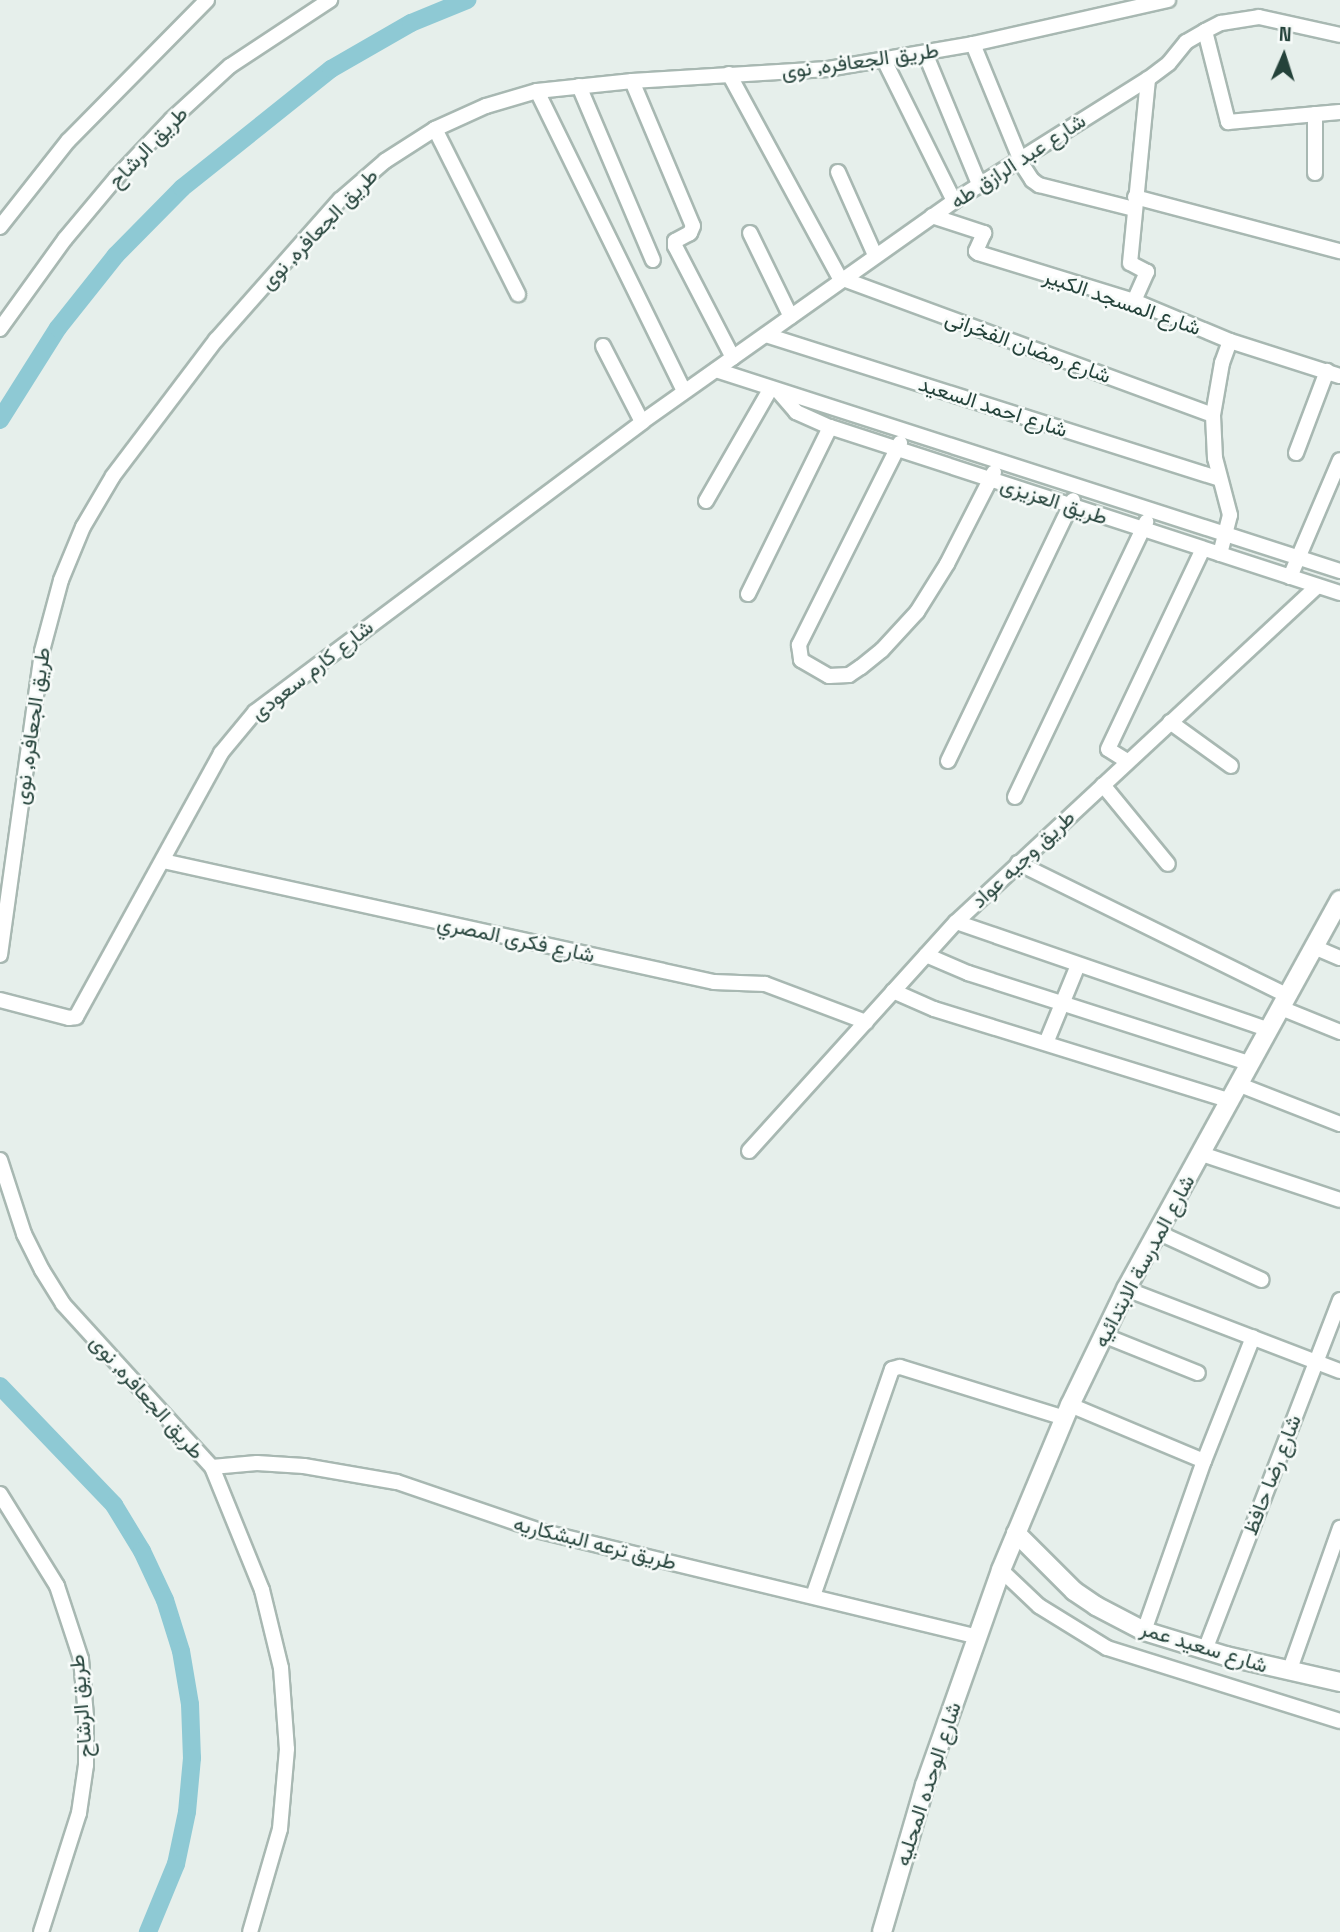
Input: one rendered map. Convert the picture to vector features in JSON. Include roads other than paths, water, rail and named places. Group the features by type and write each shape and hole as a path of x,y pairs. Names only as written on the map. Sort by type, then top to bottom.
{"street":[{"path":"0,227 68,141 207,0"},
{"name":"طريق الرشاح","path":"0,329 65,239 172,120 230,66 330,0"},
{"name":"طريق الجعافره, نوى","path":"0,954 42,651 57,592 83,527 113,477 216,340 275,270 358,184 385,161 435,129 486,106 537,91 632,81 803,72 973,44 1168,0"},
{"name":"شارع عبد الرازق طه","path":"716,370 979,184 1148,79 1169,63 1186,42 1205,31 1221,23 1259,17 1340,35"},
{"path":"1205,31 1226,120 1233,123 1340,112"},
{"path":"973,44 1027,173 1039,185 1134,203 1340,251"},
{"path":"925,53 979,184"},
{"path":"884,60 954,201"},
{"path":"729,75 842,280"},
{"path":"1134,301 1147,272 1130,264 1148,79"},
{"path":"632,81 693,226 690,233 678,239 675,246 733,358"},
{"path":"579,86 653,260"},
{"path":"537,91 684,391"},
{"path":"1315,114 1315,173"},
{"path":"435,129 518,294"},
{"path":"838,172 875,255"},
{"name":"شارع المسجد الكبير","path":"932,216 984,233 977,249 978,253 1134,301 1230,341 1333,373"},
{"path":"750,233 791,317"},
{"name":"شارع رمضان الفخرانى","path":"842,280 1213,415"},
{"name":"شارع احمد السعيد","path":"766,335 1220,479"},
{"path":"1220,554 1227,536 1229,505 1215,458 1213,415 1222,363 1230,341"},
{"path":"603,346 642,422"},
{"name":"شارع كارم سعودى","path":"0,1000 69,1018 76,1017 221,753 256,712 642,422 716,370"},
{"name":"طريق العزيزى","path":"716,370 1340,571"},
{"path":"1296,453 1333,373"},
{"path":"706,501 775,389"},
{"name":"طريق العزيزى","path":"775,389 796,412 830,427 1340,593"},
{"path":"748,594 830,427"},
{"path":"904,432 799,645 801,660 829,676 849,675 862,667 882,650 917,612 947,564 998,462"},
{"path":"1290,577 1340,460"},
{"path":"948,761 1079,488"},
{"path":"1015,797 1151,511"},
{"path":"1127,761 1108,749 1203,549"},
{"name":"طريق وجيه عواد","path":"749,1151 956,922 1317,586"},
{"path":"1170,722 1231,765"},
{"path":"1103,785 1167,864"},
{"name":"شارع فكرى المصري","path":"163,861 714,982 765,984 866,1022"},
{"path":"1018,863 1340,1032"},
{"name":"شارع المدرسة الابتدائيه","path":"978,1637 1016,1533 1103,1335 1340,900"},
{"path":"956,922 1269,1030"},
{"path":"1314,947 1340,958"},
{"path":"926,955 968,973 1251,1064"},
{"path":"1046,1043 1078,965"},
{"path":"893,991 934,1009 1046,1043 1340,1124"},
{"path":"1202,1154 1340,1200"},
{"name":"طريق الجعافره, نوى","path":"0,1160 24,1234 63,1304 212,1467 262,1590 281,1668 287,1749 279,1829 250,1932"},
{"path":"1157,1232 1262,1280"},
{"path":"1126,1289 1340,1371"},
{"name":"شارع رضا حافظ","path":"1205,1650 1340,1301"},
{"path":"1103,1335 1198,1373"},
{"path":"1144,1631 1204,1461 1253,1338"},
{"path":"813,1596 894,1368 1068,1411 1204,1461"},
{"name":"طريق ترعه البشكاريه","path":"212,1467 257,1463 304,1466 397,1482 540,1531 978,1637"},
{"name":"طريق الرشاح","path":"0,1494 57,1586 80,1659 86,1716 86,1765 79,1813 41,1932"},
{"path":"1289,1672 1340,1528"},
{"name":"شارع سعيد عمر","path":"1016,1533 1074,1591 1096,1606 1144,1631 1289,1672 1340,1682"},
{"path":"1001,1570 1040,1606 1107,1648 1340,1721"},
{"name":"شارع الوحده المحليه","path":"882,1932 912,1821 978,1637"}],"waterway":[{"path":"0,420 58,328 116,255 182,188 331,69 411,23 467,0"},
{"path":"0,1386 114,1505 142,1551 165,1600 181,1651 190,1704 192,1758 187,1812 176,1864 148,1932"}]}
